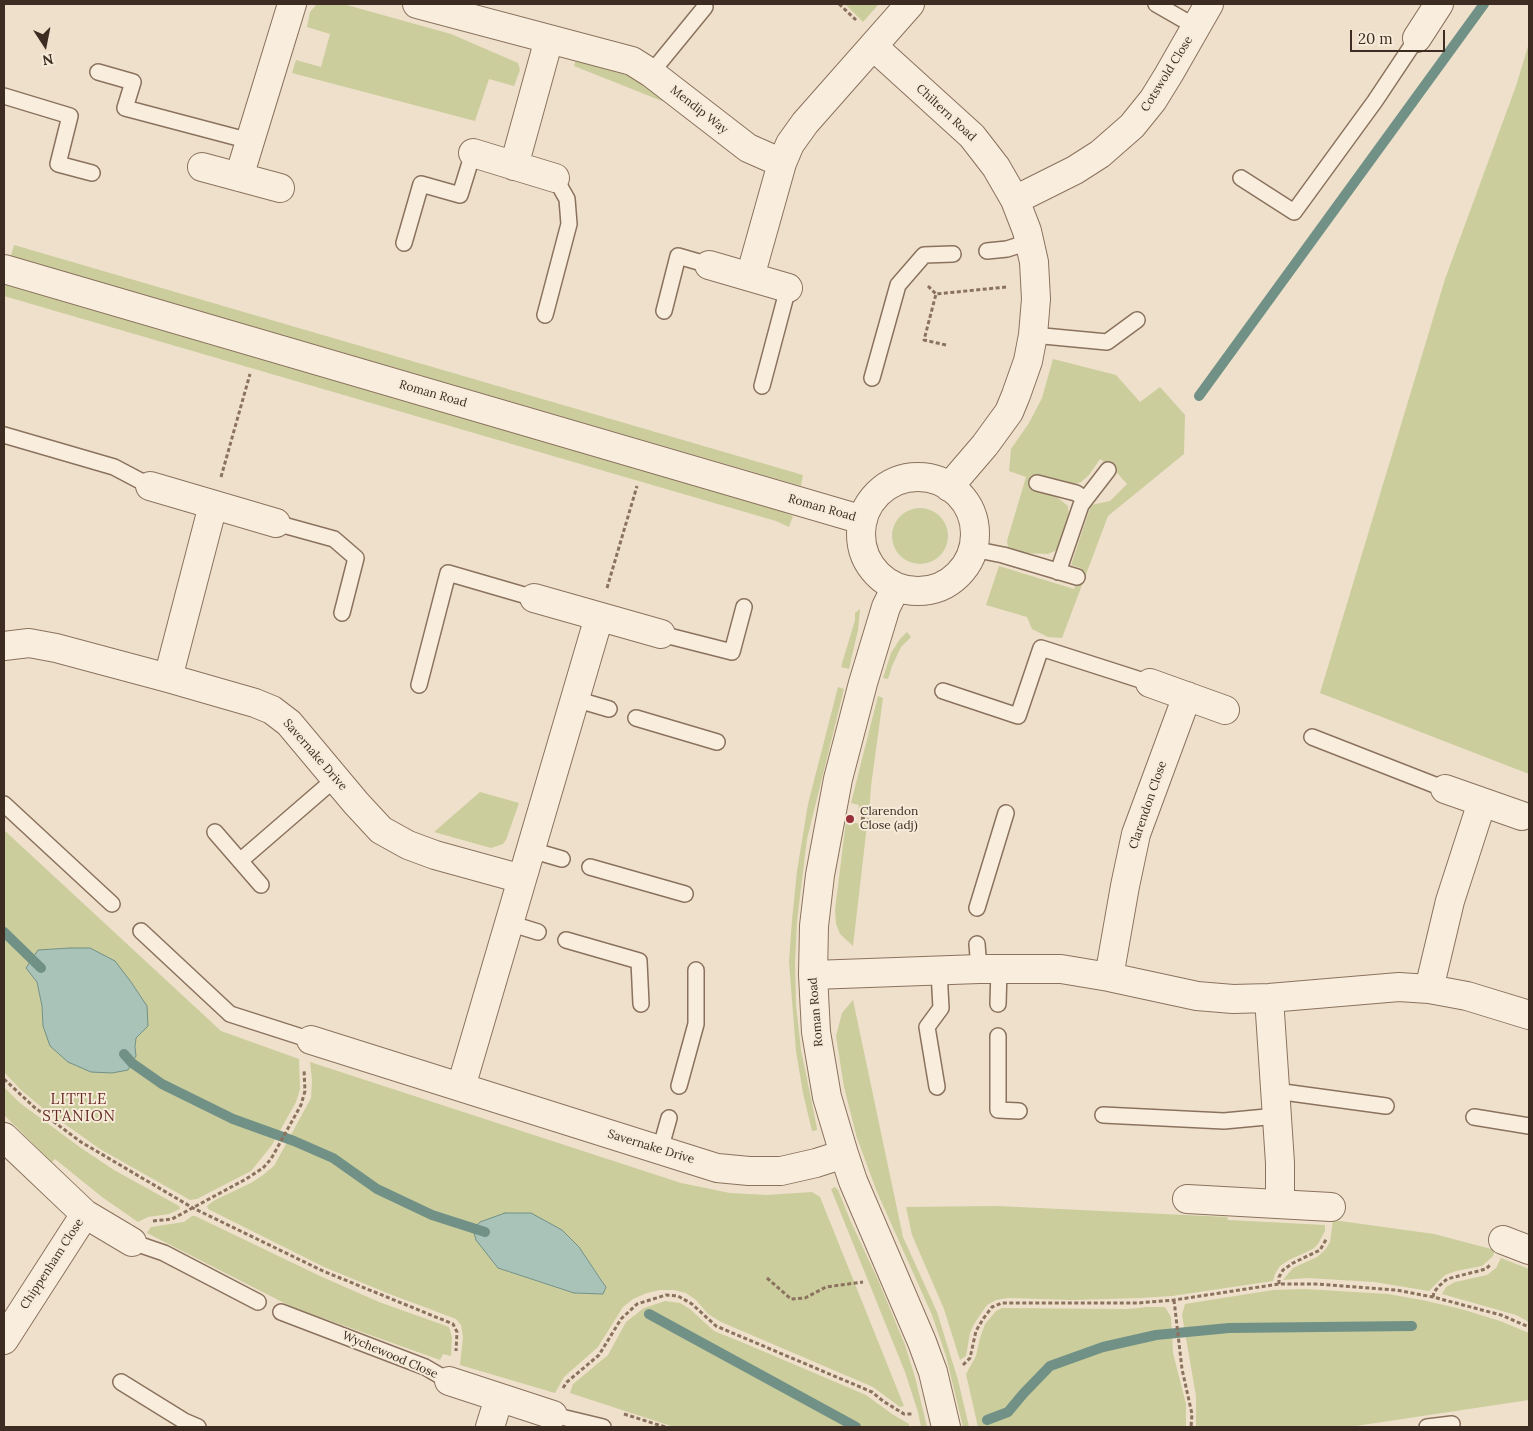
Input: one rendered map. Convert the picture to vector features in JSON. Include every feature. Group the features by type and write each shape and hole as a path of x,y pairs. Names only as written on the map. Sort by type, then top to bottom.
{"street":[{"path":"239,177 292,4"},
{"name":"Mendip Way","path":"417,4 632,61 651,73 748,148 782,163"},
{"path":"750,277 782,163 790,144 805,124 910,4"},
{"name":"Cotswold Close","path":"1015,200 1075,170 1100,154 1132,126 1153,100 1209,4"},
{"path":"1417,38 1439,4"},
{"path":"514,166 550,39"},
{"name":"Chiltern Road","path":"874,47 972,136 996,167 1015,200 1034,262 1036,284 1033,335 1028,361 1009,412 985,445 949,487"},
{"path":"473,153 555,178"},
{"path":"202,167 280,188"},
{"path":"709,265 788,288"},
{"name":"Roman Road","path":"4,269 863,520"},
{"path":"916,477 934,479 949,487 963,499 972,516 975,534 973,549 964,569 950,581 933,590 914,591 896,587 882,578 870,565 864,550 861,534 863,520 872,501 884,489 899,481 916,477"},
{"path":"150,486 276,523"},
{"path":"168,678 213,504"},
{"name":"Roman Road","path":"896,587 886,607 863,683 838,779 820,875 814,926 813,975 816,1032 827,1097 844,1154 853,1181 922,1342 933,1372 946,1427"},
{"path":"534,598 661,634"},
{"path":"461,1087 599,616"},
{"name":"Savernake Drive","path":"4,646 29,643 56,648 168,678 255,703 272,710 289,723 381,830 408,845 435,855 522,879"},
{"path":"1150,683 1225,710"},
{"name":"Clarendon Close","path":"1109,977 1136,834 1187,696"},
{"path":"1446,789 1526,817"},
{"path":"1430,989 1450,901 1482,802"},
{"path":"813,975 939,971 985,961 1061,969 1109,977 1197,996 1233,999 1269,998 1369,988 1430,989 1466,996 1529,1015"},
{"path":"1269,998 1280,1163 1280,1204"},
{"name":"Savernake Drive","path":"311,1040 717,1168 749,1171 782,1171 844,1154"},
{"name":"Chippenham Close","path":"4,1136 85,1214 132,1242"},
{"path":"1187,1199 1331,1207"},
{"name":"Chippenham Close","path":"4,1340 85,1214"},
{"path":"1503,1240 1529,1250"},
{"name":"Wychewood Close","path":"449,1381 553,1415"},
{"path":"490,1427 499,1398"}],"lane":[{"path":"1156,4 1196,27"},
{"path":"651,73 705,7"},
{"path":"1241,178 1294,212 1417,38"},
{"path":"98,72 134,82 125,108 250,141"},
{"path":"4,96 70,116 58,164 92,173"},
{"path":"404,243 421,184 460,195 473,153"},
{"path":"545,315 569,224 567,198 555,178"},
{"path":"987,251 1007,249 1029,242"},
{"path":"872,378 898,285 924,255 953,254"},
{"path":"664,311 678,256 709,265"},
{"path":"762,386 788,288"},
{"path":"1033,335 1107,342 1137,320"},
{"path":"4,435 114,467 150,486"},
{"path":"1058,572 1085,499 1108,470"},
{"path":"1037,482 1076,493 1085,499"},
{"path":"276,523 334,539 356,558 342,613"},
{"path":"973,549 1003,555 1076,577"},
{"path":"419,685 448,573 534,598"},
{"path":"661,634 732,652 744,607"},
{"path":"943,692 1018,716 1041,648 1150,683"},
{"path":"575,699 609,709"},
{"path":"636,718 717,742"},
{"path":"1312,737 1446,789"},
{"path":"240,861 336,778"},
{"path":"4,804 112,904"},
{"path":"977,908 1006,813"},
{"path":"215,832 261,885"},
{"path":"531,850 562,859"},
{"path":"590,867 685,894"},
{"path":"509,923 538,932"},
{"name":"Savernake Drive","path":"141,931 230,1014 311,1040"},
{"path":"566,940 640,961 641,1004"},
{"path":"985,961 998,1004"},
{"path":"679,1086 696,1024 696,970"},
{"path":"938,1087 927,1027 941,1008 939,971"},
{"path":"998,1036 998,1110 1019,1111"},
{"path":"1103,1115 1224,1121 1276,1103 1386,1106"},
{"path":"1474,1117 1529,1126"},
{"path":"660,1150 669,1118"},
{"name":"Chippenham Close","path":"132,1242 164,1252 258,1302"},
{"name":"Wychewood Close","path":"281,1312 425,1367 449,1381"},
{"path":"122,1382 182,1424 198,1427"},
{"name":"Wychewood Close","path":"553,1415 604,1427"},
{"path":"1428,1427 1452,1424"}],"path":[{"path":"946,345 924,340 936,294 1036,284"},
{"path":"213,504 250,374"},
{"path":"599,616 637,486"},
{"path":"132,1242 144,1222 172,1219 246,1179 271,1159 301,1105 305,1091 304,1061 311,1040"},
{"path":"4,1079 34,1107 80,1142 193,1208 323,1272 453,1324 456,1332 456,1358 449,1381"},
{"path":"1279,1284 1279,1277 1283,1270 1320,1250 1326,1240 1331,1207"},
{"path":"1434,1297 1434,1292 1446,1279 1486,1269 1495,1260 1503,1240"},
{"path":"767,1278 791,1298 804,1298 826,1288 863,1282"},
{"path":"959,1366 966,1364 970,1358 976,1331 982,1319 992,1307 1002,1303 1105,1304 1174,1300 1279,1284 1358,1286 1396,1290 1434,1297 1501,1315 1529,1327"},
{"path":"553,1415 559,1394 567,1382 599,1355 621,1318 637,1304 666,1295 678,1296 692,1304 705,1317 723,1329 872,1392 883,1402 904,1414 914,1414"},
{"path":"1174,1300 1180,1352 1192,1414 1191,1427"}],"green space":[{"path":"317,4 343,4 451,34 518,63 520,70 514,86 489,79 475,121 292,73 296,60 321,67 330,34 307,27 310,12"},
{"path":"845,4 879,4 863,22"},
{"path":"1529,43 1529,774 1320,693 1445,279 1516,86"},
{"path":"576,59 629,76 645,84 664,98 662,101 574,66"},
{"path":"14,245 803,475 801,486 11,256"},
{"path":"4,283 793,516 789,527 776,521 4,296"},
{"path":"1053,359 1116,375 1140,402 1160,387 1185,415 1184,454 1108,516 1062,638 1048,637 1032,629 1027,617 986,605 999,566 1074,589 1081,568 1071,565 1091,505 1110,501 1127,484 1112,467 1100,459 1089,475 1081,482 1073,485 1038,476 1034,489 1058,498 1068,506 1069,520 1057,550 1048,554 1026,553 1008,547 1007,541 1026,477 1009,471 1011,449 1029,423 1042,398"},
{"path":"914,508 926,508 936,512 944,520 948,536 944,552 936,560 926,564 914,564 904,560 896,552 892,542 892,530 896,520 904,512"},
{"path":"860,609 858,630 849,669 841,667 855,620 855,613"},
{"path":"907,632 911,637 901,647 888,679 883,678 891,653"},
{"path":"838,687 844,689 807,839 797,921 796,1005 801,1050 817,1128 817,1130 812,1131 796,1051 789,962 797,871 808,804"},
{"path":"878,696 883,698 871,786 869,816 858,814 859,805 851,803"},
{"path":"480,792 519,803 503,844 491,848 434,832"},
{"path":"846,821 867,825 853,946 840,934 836,924 835,910"},
{"path":"4,830 221,1031 299,1059 300,1089 296,1102 272,1145 251,1171 197,1199 190,1200 100,1149 45,1110 21,1090 4,1072","holes":["90,948 148,1026 136,1038 136,1056 128,1070 43,1026 42,1006 37,982 38,950"]},
{"path":"853,1000 903,1237 937,1312 958,1380 969,1427 963,1427 946,1356 932,1315 877,1192 857,1138 844,1087 836,1036 842,1013"},
{"path":"310,1062 681,1183 730,1193 767,1195 812,1192 820,1197 904,1406 900,1407 873,1387 721,1322 708,1314 696,1300 686,1293 674,1290 660,1290 647,1293 633,1299 623,1307 598,1347 564,1377 555,1393 460,1365 463,1337 461,1325 456,1319 324,1267 208,1209 207,1206 215,1200 251,1183 274,1166 311,1098","holes":["579,1247 606,1287 603,1294 574,1293 498,1268"]},
{"path":"4,1087 20,1103 81,1148 114,1170 179,1206 180,1209 169,1214 148,1217 138,1222 102,1197 55,1159 52,1162 4,1115"},
{"path":"835,1187 878,1280 905,1345 927,1427 921,1427 905,1372 831,1189"},
{"path":"997,1206 1227,1217 1228,1220 1325,1225 1325,1231 1313,1249 1280,1266 1273,1281 1172,1296 1073,1300 1008,1298 996,1300 987,1305 974,1324 970,1333 966,1356 960,1360 944,1309 912,1235 906,1207"},
{"path":"192,1216 379,1302 449,1327 452,1337 451,1356 443,1354 440,1360 292,1307 147,1233 151,1227 184,1222"},
{"path":"1333,1220 1434,1234 1495,1250 1493,1256 1482,1266 1445,1275 1429,1291 1374,1282 1307,1278 1283,1280 1293,1268 1317,1257 1325,1250 1330,1242"},
{"path":"1501,1258 1529,1269 1529,1322 1516,1315 1442,1294 1446,1287 1455,1282 1487,1275 1496,1268"},
{"path":"1305,1289 1388,1294 1422,1300 1500,1321 1529,1333 1529,1400 1349,1427 1196,1427 1196,1396 1182,1315 1185,1304 1273,1290"},
{"path":"665,1301 680,1303 690,1309 714,1331 866,1395 909,1424 909,1427 674,1427 570,1393 573,1384 608,1355 626,1322 644,1308"},
{"path":"1165,1307 1171,1317 1173,1353 1186,1404 1186,1427 978,1427 966,1374 976,1356 985,1324 996,1311 1002,1308 1128,1309"}],"shaded area":[{"path":"90,948 115,961 147,1006 148,1026 136,1038 136,1056 128,1070 112,1073 91,1072 68,1062 50,1046 43,1026 42,1006 37,982 26,968 38,950"},
{"path":"505,1213 531,1213 562,1230 579,1247 606,1287 603,1294 574,1293 498,1268 476,1240 473,1229 480,1222"}],"waterway":[{"path":"1199,396 1484,4"},
{"path":"4,932 41,968"},
{"path":"124,1054 132,1063 162,1084 233,1119 294,1141 333,1158 377,1189 432,1215 485,1232"},
{"path":"649,1314 856,1427"},
{"path":"987,1420 1008,1412 1050,1366 1103,1347 1156,1335 1229,1328 1412,1326"}],"place":[{"name":"Clarendon Close (adj)","path":"850,819"}],"district":[{"name":"LITTLE STANION","path":"79,1108"}]}
